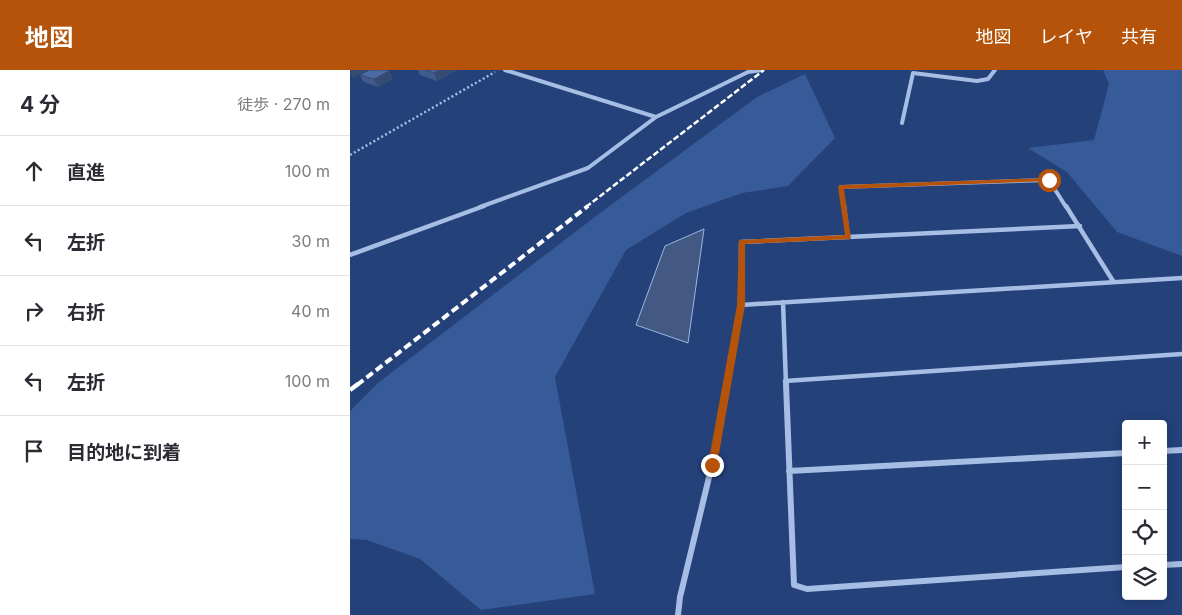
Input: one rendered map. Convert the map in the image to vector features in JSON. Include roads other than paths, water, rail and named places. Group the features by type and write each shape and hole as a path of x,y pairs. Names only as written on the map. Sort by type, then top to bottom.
{"street":[{"path":"505,70 656,117"},
{"path":"350,255 588,168 656,117 748,72 762,70"},
{"path":"902,123 912,74 977,81 988,79 995,70"},
{"path":"848,237 841,187 1049,180 1080,226 1113,281"},
{"path":"678,615 680,597 712,465 741,305 741,242 1080,226"},
{"path":"741,305 1182,278"},
{"path":"783,302 794,585 807,589 1122,567"},
{"path":"785,380 1182,354"},
{"path":"1167,451 1182,450"},
{"path":"789,472 1122,453"},
{"path":"1167,565 1182,564"}],"railway":[{"path":"586,207 764,70"},
{"path":"357,385 588,206"},
{"path":"350,390 358,384"}]}
